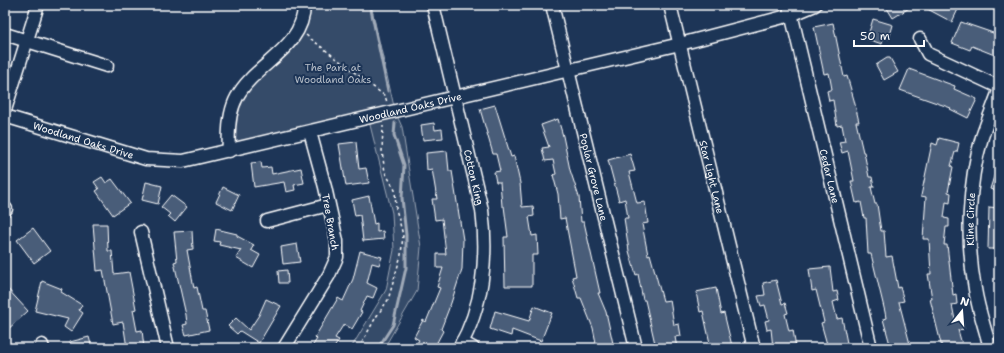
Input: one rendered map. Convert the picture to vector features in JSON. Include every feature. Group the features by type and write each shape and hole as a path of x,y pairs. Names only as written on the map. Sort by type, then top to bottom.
{"street":[{"path":"5,110 38,5"},
{"path":"229,151 230,118 236,98 251,77 293,40 304,5"},
{"name":"Cotton King","path":"432,5 482,210 485,233 481,285 476,309 460,345"},
{"name":"Poplar Grove Lane","path":"552,5 636,348"},
{"name":"Star Light Lane","path":"670,5 754,348"},
{"name":"Woodland Oaks Drive","path":"5,116 146,159 183,161 568,72 680,44 790,10 816,5"},
{"name":"Cedar Lane","path":"790,10 872,348"},
{"path":"5,34 107,66"},
{"path":"920,39 928,54 999,87"},
{"name":"Kline Circle","path":"990,348 975,290 970,259 969,224 972,191 982,138 999,91"},
{"name":"Tree Branch","path":"284,348 329,275 337,257 337,241 310,132"},
{"path":"267,221 328,205"},
{"path":"141,232 168,348"},
{"path":"460,345 473,348"}],"path":[{"path":"297,30 306,34 385,96 385,172 395,190 396,209 403,235 401,255 388,300 376,317 360,348"}],"green space":[{"name":"The Park at Woodland Oaks","path":"304,5 371,5 395,111 402,127 421,247 417,291 384,348 351,348 386,290 394,250 392,213 368,117 229,151 236,98 281,52"}],"building":[{"path":"885,5 914,5 893,18"},
{"path":"920,5 960,5 952,22"},
{"path":"873,19 893,25 889,39 884,37 882,44 867,39"},
{"path":"961,22 999,35 999,51 997,56 972,46 970,50 952,43"},
{"path":"833,23 844,77 847,76 854,100 859,122 856,122 869,177 872,177 874,187 871,187 875,204 877,204 881,231 884,231 886,257 892,256 898,288 900,287 904,301 899,302 911,348 891,348 883,319 886,318 885,312 871,254 868,254 866,218 864,218 861,202 856,203 851,181 854,181 848,151 842,153 839,142 845,141 842,125 837,126 833,100 829,101 827,91 832,89 829,73 824,74 814,27"},
{"path":"887,58 890,58 898,72 884,80 876,65"},
{"path":"909,69 955,86 954,89 977,99 968,118 950,109 951,108 900,90"},
{"path":"495,105 511,157 514,156 520,183 522,207 533,206 534,216 529,217 532,236 537,235 538,255 532,255 532,286 505,286 504,237 508,237 504,206 502,206 500,182 496,182 494,172 500,171 496,154 493,154 480,109"},
{"path":"558,119 570,170 579,197 581,222 584,222 600,293 598,293 606,312 614,348 597,348 593,328 581,298 578,298 572,277 576,276 565,218 560,219 558,194 553,175 556,174 553,160 545,161 542,148 549,147 541,125"},
{"path":"434,123 435,130 442,129 443,138 423,140 421,125"},
{"path":"939,138 959,143 951,166 953,167 948,192 951,193 950,203 946,202 944,218 949,219 949,227 946,227 944,245 947,245 953,295 956,294 957,304 952,305 955,320 962,319 964,329 958,330 963,348 942,348 930,299 932,299 928,274 931,274 929,239 923,239 926,197 921,196 932,143 937,145"},
{"path":"356,142 359,169 366,168 369,183 346,186 339,144"},
{"path":"447,151 449,171 452,171 463,240 462,269 441,329 443,331 434,348 414,348 419,340 414,337 423,320 426,322 440,288 437,287 443,268 437,268 437,254 446,254 442,219 435,220 432,199 437,199 432,169 427,170 426,153"},
{"path":"630,154 635,171 629,172 637,203 645,202 648,223 642,224 648,255 650,254 663,301 670,300 674,325 679,324 681,336 675,337 677,348 656,348 645,300 643,300 638,274 636,275 629,251 624,218 628,218 625,199 619,201 608,160"},
{"path":"261,162 262,168 271,167 272,174 301,168 304,183 294,185 295,190 286,192 284,182 254,187 251,163"},
{"path":"997,167 999,167 999,192 990,189"},
{"path":"102,177 106,183 112,179 130,203 113,215 96,191 99,189 94,182"},
{"path":"146,182 162,186 158,204 142,200"},
{"path":"223,187 239,195 232,210 216,202"},
{"path":"171,195 187,207 175,222 168,216 170,214 161,207"},
{"path":"369,196 374,224 377,223 377,232 383,231 384,239 363,241 360,215 355,216 352,200"},
{"path":"989,207 999,208 999,249 988,249"},
{"path":"93,224 107,224 108,251 112,251 114,274 129,272 136,309 133,310 137,331 142,330 144,348 127,348 123,322 113,324 103,270 97,271"},
{"path":"33,228 50,251 34,263 17,240"},
{"path":"216,229 237,234 237,236 254,245 251,250 260,255 253,268 236,258 241,250 219,245 220,242 214,241"},
{"path":"192,231 193,249 187,250 194,288 197,287 202,311 205,311 209,330 186,335 183,325 187,324 186,315 174,262 177,261 174,232"},
{"path":"297,244 300,262 283,264 281,247"},
{"path":"360,251 382,257 379,265 372,263 367,283 377,288 373,298 367,296 360,311 362,312 352,329 344,324 335,338 339,340 334,348 311,348 317,339 315,337 338,298 343,301 353,279"},
{"path":"830,267 833,292 837,291 839,300 833,302 837,319 842,318 848,348 828,348 821,323 824,322 816,290 812,291 809,269"},
{"path":"287,270 288,283 279,283 278,271"},
{"path":"776,280 782,304 785,303 788,313 785,314 789,331 793,330 796,348 773,348 771,329 767,330 765,321 769,320 765,305 761,306 758,296 765,295 763,283"},
{"path":"42,281 62,289 61,292 82,305 79,310 83,313 71,332 64,327 68,319 35,311"},
{"path":"5,286 28,311 5,332"},
{"path":"716,288 721,314 724,313 732,346 726,348 711,348 703,311 700,312 696,292"},
{"path":"266,299 281,306 259,343 240,331 237,334 228,326 236,318 249,330 259,315"},
{"path":"534,306 552,313 541,341 512,330 511,336 490,329 495,311 529,321"},
{"path":"89,337 92,348 71,348 70,342"}],"waterway":[{"path":"370,5 388,91"},
{"path":"378,348 393,325 406,268 406,235 402,198 404,165 394,135 395,123"}]}
